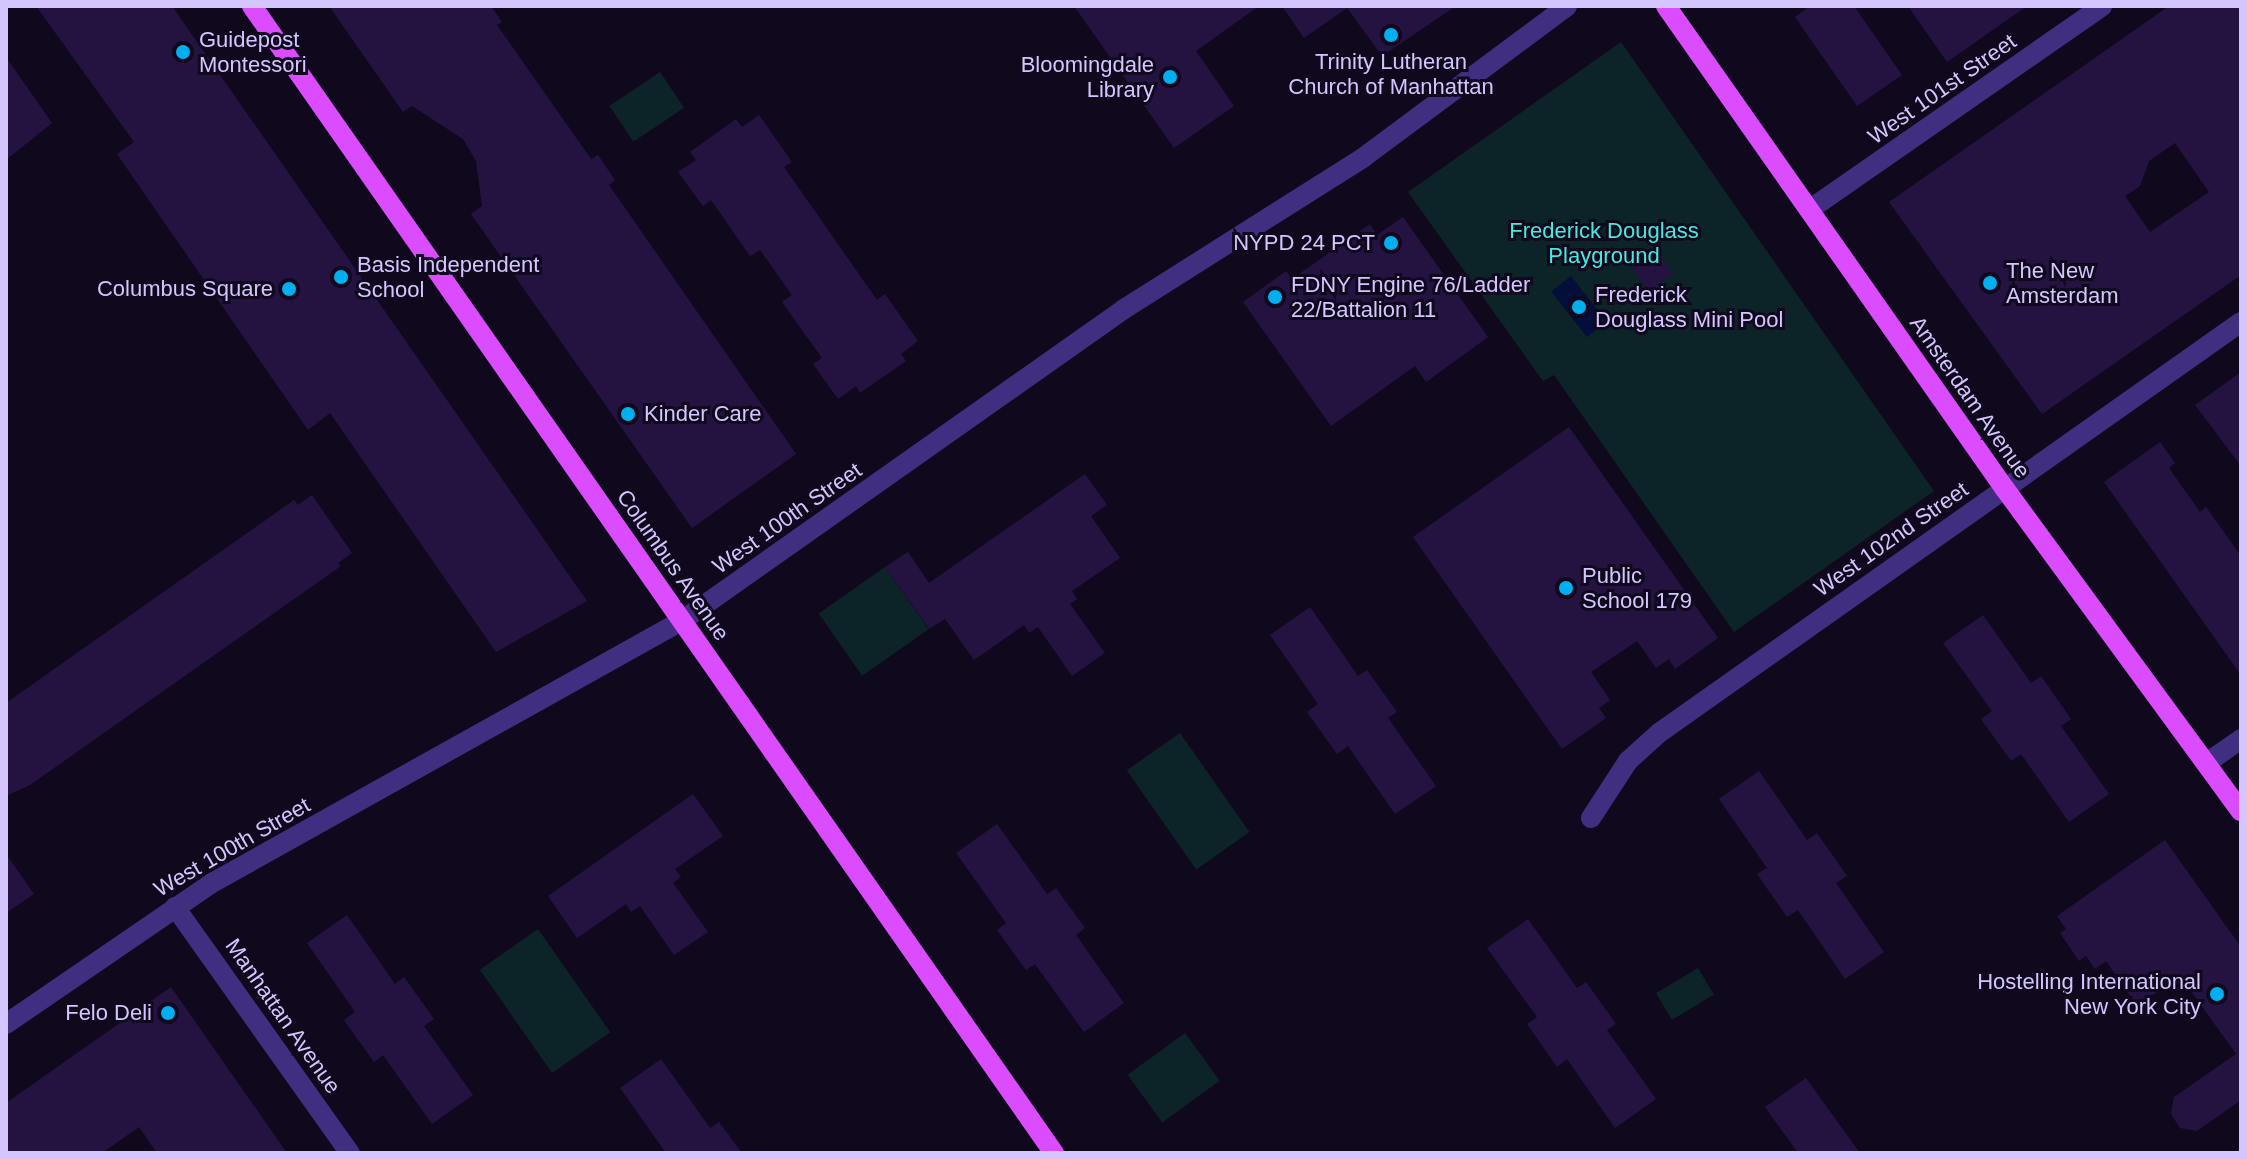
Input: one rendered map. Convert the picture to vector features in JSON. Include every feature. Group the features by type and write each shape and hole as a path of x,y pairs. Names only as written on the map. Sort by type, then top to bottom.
{"main road":[{"name":"Columbus Avenue","path":"252,6 1054,1153"},
{"name":"Amsterdam Avenue","path":"1666,6 2005,489 2241,811"}],"street":[{"name":"West 100th Street","path":"6,1024 175,907 683,620 1124,309 1364,157 1567,6"},
{"name":"West 101st Street","path":"1809,210 2102,6"},
{"name":"West 102nd Street","path":"1591,818 1628,761 1659,733 2241,322"},
{"path":"2208,762 2241,739"},
{"name":"Manhattan Avenue","path":"175,907 350,1153"}],"green space":[{"name":"Frederick Douglass Playground","path":"1621,42 1934,491 1734,632 1554,375 1543,381 1408,192"},
{"path":"660,72 684,108 633,142 609,106"},
{"path":"885,567 929,629 862,676 819,613"},
{"path":"1180,733 1249,832 1196,869 1127,770"},
{"path":"538,929 610,1032 552,1073 480,970"},
{"path":"1698,968 1714,995 1672,1020 1656,993"},
{"path":"1185,1033 1220,1081 1162,1122 1128,1075"}],"shaded area":[{"name":"Frederick Douglass Mini Pool","path":"1571,276 1607,322 1587,337 1551,291"}],"building":[{"path":"36,6 172,6 587,601 496,652 330,413 308,430 117,154 134,142"},
{"path":"329,6 491,6 502,22 497,25 591,159 598,155 615,180 609,185 796,454 692,528 471,214 482,206 476,161 463,139 412,106 403,112"},
{"path":"1074,6 1259,6 1196,51 1234,106 1174,148"},
{"name":"Trinity Lutheran Church of Manhattan","path":"1282,6 1456,6 1382,56 1347,8 1304,38"},
{"path":"1810,6 1854,6 1902,75 1857,106 1795,17"},
{"path":"1908,6 2027,6 1947,62"},
{"path":"2169,6 2241,6 2241,275 2042,414 1889,202","holes":["2175,143 2209,192 2150,232 2125,196 2140,186 2149,161"]},
{"path":"6,57 52,123 6,160"},
{"path":"759,115 792,162 784,167 877,300 885,294 918,341 901,354 906,361 860,393 856,386 838,399 813,364 822,358 782,302 792,295 760,250 750,256 711,200 703,206 678,172 696,160 690,152 736,119 742,127"},
{"path":"1403,217 1488,337 1426,382 1415,366 1331,426 1243,302 1286,271 1292,279 1370,224 1377,235"},
{"path":"1657,251 1673,274 1648,291 1632,268"},
{"path":"2241,372 2241,466 2195,405"},
{"name":"Public School 179","path":"1569,427 1718,638 1675,669 1669,659 1656,668 1637,641 1591,672 1610,700 1599,708 1606,718 1562,749 1413,537"},
{"path":"2160,442 2175,463 2169,468 2200,512 2206,507 2241,556 2241,675 2104,482"},
{"path":"1085,474 1107,505 1091,516 1120,558 1072,591 1077,599 1070,604 1105,653 1072,676 1038,627 1029,633 1024,625 974,660 945,619 929,629 885,567 908,552 929,583"},
{"path":"312,495 352,553 338,563 341,566 30,785 6,796 6,703 294,500 298,505"},
{"path":"1310,607 1358,676 1367,670 1397,712 1388,718 1436,786 1395,814 1348,746 1337,754 1307,712 1318,704 1270,635"},
{"path":"1983,615 2031,683 2041,676 2071,719 2061,726 2109,794 2069,822 2021,754 2011,761 1981,719 1992,711 1943,643"},
{"path":"1759,771 1807,840 1817,833 1847,876 1836,883 1884,952 1845,979 1798,910 1787,917 1757,874 1767,868 1719,799"},
{"path":"693,794 723,836 675,869 681,877 673,883 708,932 674,955 640,906 631,912 626,904 577,938 548,896"},
{"path":"997,824 1047,894 1056,888 1085,928 1076,935 1124,1003 1084,1032 1035,964 1026,970 997,930 1006,923 956,853"},
{"name":"Hostelling International New York City","path":"2165,840 2241,947 2241,1100 2197,1131 2180,1128 2171,1114 2174,1097 2236,1054 2183,980 2177,978 2137,1006 2106,961 2095,969 2086,956 2079,961 2060,933 2066,929 2057,916"},
{"path":"6,854 34,894 6,913"},
{"path":"347,915 395,984 404,977 434,1019 424,1026 473,1095 432,1124 383,1055 374,1062 344,1020 355,1012 307,943"},
{"path":"1528,919 1577,988 1586,982 1616,1024 1607,1030 1656,1099 1615,1128 1567,1059 1557,1067 1527,1024 1537,1017 1487,948"},
{"path":"171,987 287,1153 157,1153 139,1127 102,1153 6,1153 6,1103"},
{"path":"661,1059 710,1128 719,1122 742,1153 666,1153 620,1088"},
{"path":"1806,1078 1860,1153 1798,1153 1765,1107"}],"place":[{"name":"Trinity Lutheran Church of Manhattan","path":"1391,35"},
{"name":"Guidepost Montessori","path":"183,52"},
{"name":"Bloomingdale Library","path":"1170,77"},
{"name":"NYPD 24 PCT","path":"1391,243"},
{"name":"Basis Independent School","path":"341,277"},
{"name":"The New Amsterdam","path":"1990,283"},
{"name":"Columbus Square","path":"289,289"},
{"name":"FDNY Engine 76/Ladder 22/Battalion 11","path":"1275,297"},
{"name":"Frederick Douglass Mini Pool","path":"1579,307"},
{"name":"Kinder Care","path":"628,414"},
{"name":"Public School 179","path":"1566,588"},
{"name":"Hostelling International New York City","path":"2217,994"},
{"name":"Felo Deli","path":"168,1013"}]}
